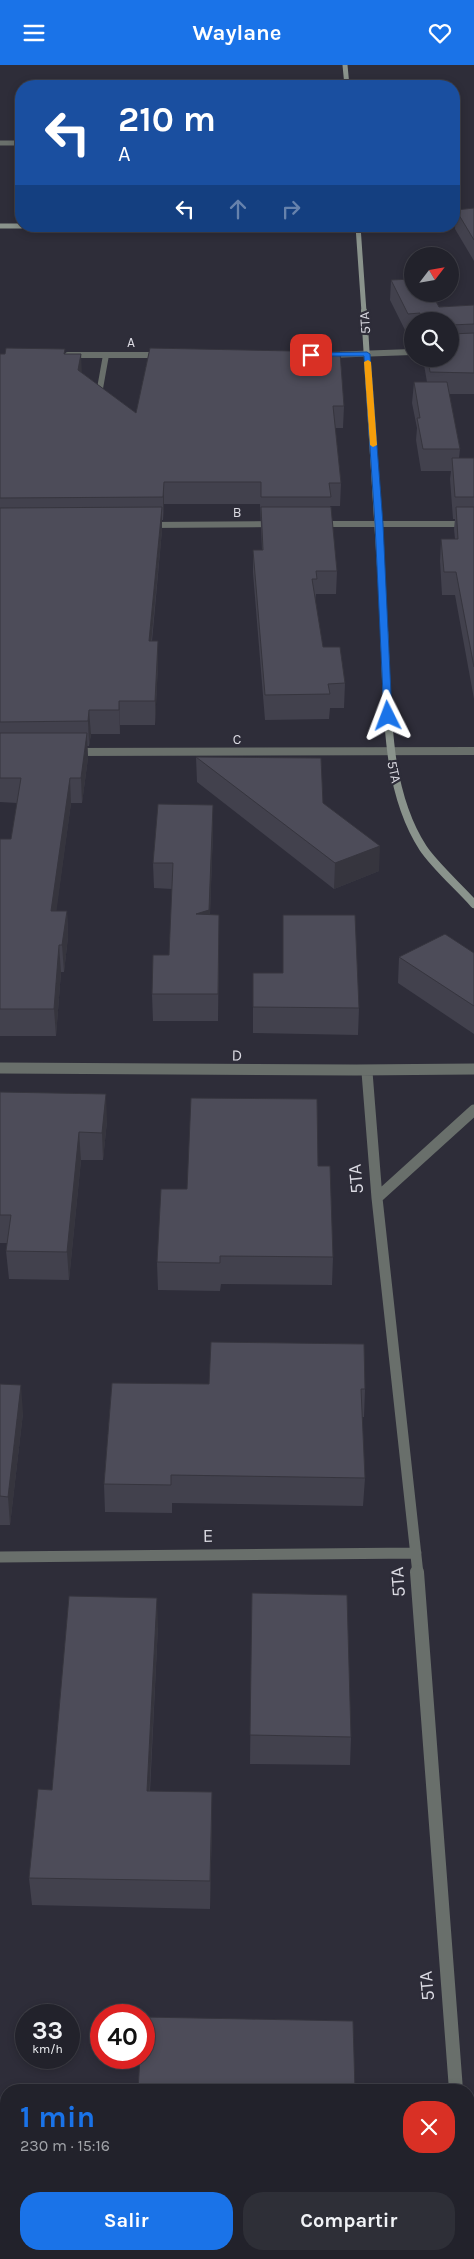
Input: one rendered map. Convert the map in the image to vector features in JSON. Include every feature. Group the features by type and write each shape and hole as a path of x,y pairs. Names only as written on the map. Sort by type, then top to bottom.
{"street":[{"path":"345,65 346,80"},
{"path":"0,143 15,143"},
{"path":"460,223 474,223"},
{"path":"0,226 15,226"},
{"name":"5TA","path":"358,232 379,524 390,751 400,799 424,847 474,904"},
{"path":"319,355 404,352"},
{"name":"A","path":"58,355 164,355"},
{"path":"99,393 106,355"},
{"name":"B","path":"141,525 282,524"},
{"path":"311,524 474,524"},
{"name":"C","path":"68,752 474,751"},
{"name":"D","path":"0,1068 107,1067 368,1072 474,1069"},
{"name":"5TA","path":"368,1072 377,1198 416,1553 456,2084"},
{"path":"377,1198 474,1110"},
{"name":"E","path":"0,1557 416,1553"}],"building":[{"path":"474,208 474,240 460,217 460,210"},
{"path":"404,279 404,303 437,303 439,307 474,305 474,324 459,325 459,312 407,312 391,280"},
{"path":"474,333 474,373 430,372 429,367 459,367 459,334"},
{"path":"6,348 65,349 64,354 81,354 78,370 136,413 150,348 340,352 344,406 333,406 341,483 329,483 331,497 261,497 261,482 164,482 163,497 0,498 0,354 5,354"},
{"path":"414,382 447,382 460,449 423,449 417,418 420,418"},
{"path":"452,458 474,458 474,497 455,497"},
{"path":"162,507 149,641 158,641 155,701 119,701 119,710 89,710 88,721 0,722 0,508"},
{"path":"261,507 331,507 337,571 316,571 317,579 312,579 323,647 340,647 345,683 328,684 330,694 265,695 253,550 263,550"},
{"path":"456,507 474,507 474,667 456,572 444,572 441,539 458,539"},
{"path":"0,733 87,733 81,778 70,778 51,911 67,911 62,945 59,945 54,1009 0,1009 0,839 11,839 21,778 0,778"},
{"path":"196,757 321,758 323,803 380,846 335,863"},
{"path":"158,804 213,805 209,910 196,914 219,915 218,994 152,994 153,955 169,955 173,863 153,863"},
{"path":"283,915 355,915 359,1008 253,1007 253,973 283,973"},
{"path":"445,934 474,953 474,1006 399,957"},
{"path":"0,1092 106,1094 102,1133 79,1132 67,1252 6,1251 11,1215 0,1215"},
{"path":"191,1098 317,1099 318,1166 330,1166 333,1257 220,1256 220,1263 157,1262 161,1189 187,1189"},
{"path":"211,1342 364,1344 365,1389 361,1389 365,1478 171,1475 171,1485 104,1484 112,1383 209,1384"},
{"path":"0,1384 21,1385 8,1497 0,1496"},
{"path":"252,1593 347,1595 351,1737 250,1735"},
{"path":"69,1596 157,1598 147,1791 212,1792 210,1881 29,1878 38,1789 52,1790"},
{"path":"155,2017 353,2021 355,2084 138,2084 139,2069 155,2069"}],"slow traffic":[{"path":"368,362 373,445"}],"route":[{"path":"311,355 367,354 379,524 388,716"}]}
